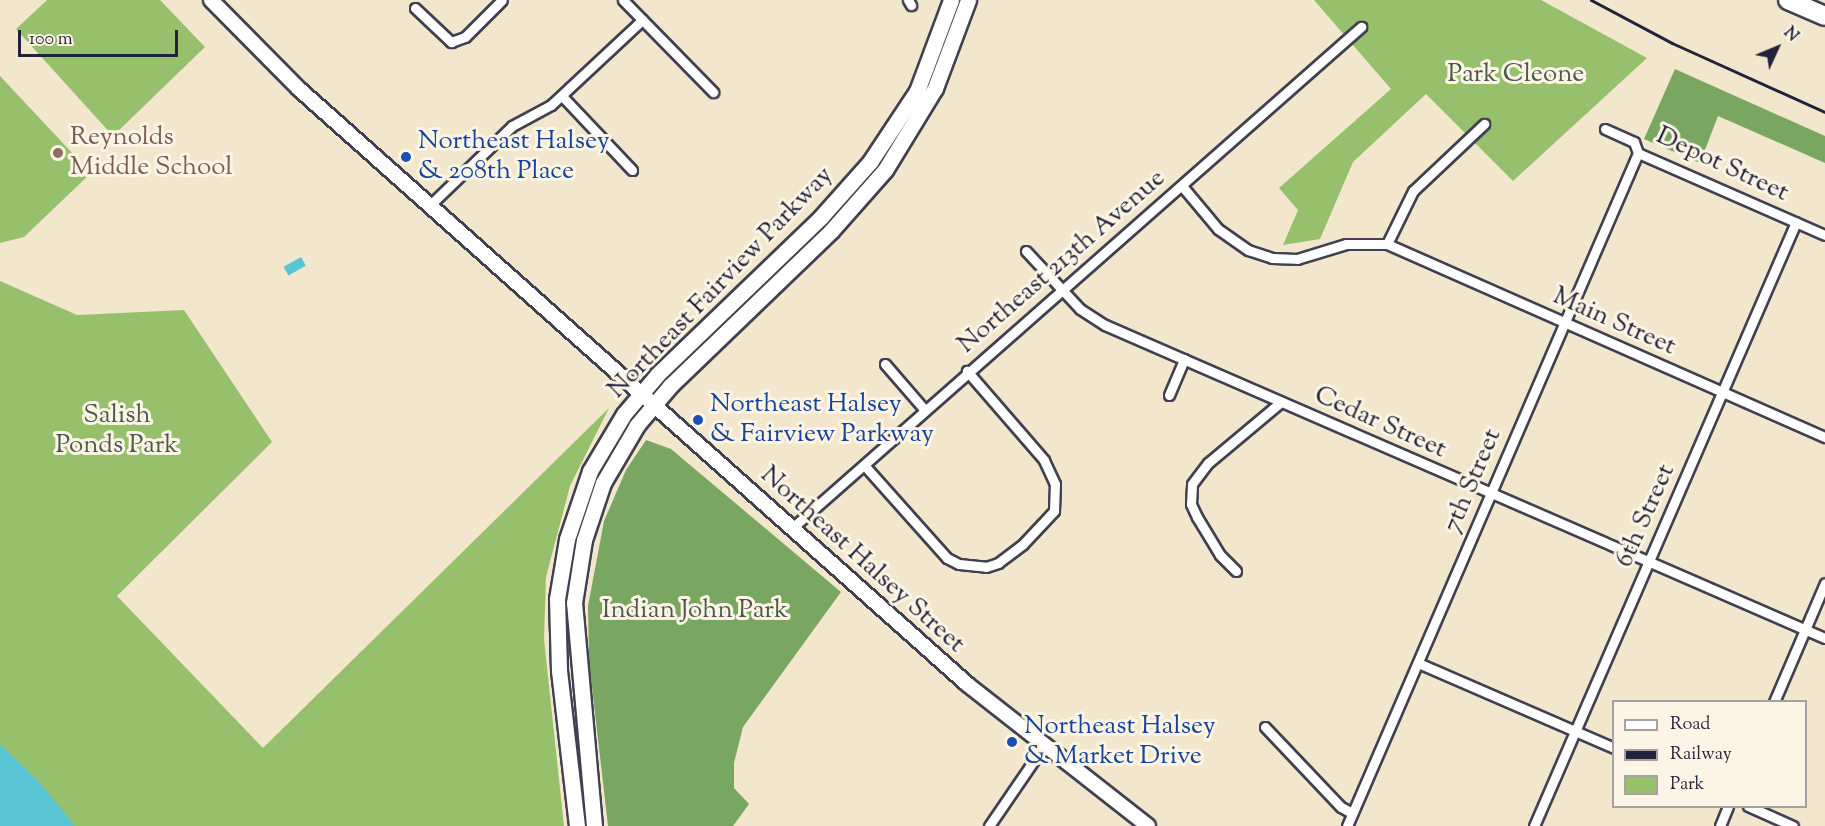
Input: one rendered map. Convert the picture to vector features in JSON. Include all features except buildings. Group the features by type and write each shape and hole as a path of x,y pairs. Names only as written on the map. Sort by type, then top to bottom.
{"highway":[{"path":"1788,0 1825,16"},
{"path":"1814,0 1825,6"}],"main road":[{"name":"Northeast Halsey Street","path":"211,0 299,89 791,529 1043,747 1148,826"},
{"name":"Northeast Fairview Parkway","path":"577,826 556,634 561,563 590,471 619,421 640,394 821,217 870,162 916,91 951,0"},
{"name":"Northeast Fairview Parkway","path":"594,826 574,646 574,590 586,531 603,483 637,425 653,406 831,231 885,170 935,88 968,0"}],"street":[{"path":"415,8 451,42 465,37 502,0"},
{"path":"623,0 713,92"},
{"path":"429,206 512,126 562,96 642,20"},
{"name":"Northeast 213th Avenue","path":"791,529 924,409 1182,186 1361,27"},
{"path":"562,96 632,170"},
{"path":"1182,186 1227,237 1260,255 1297,259 1352,243 1387,244 1413,190 1484,124"},
{"name":"Depot Street","path":"1605,129 1634,142 1638,153 1825,235"},
{"name":"7th Street","path":"1347,826 1638,153"},
{"name":"6th Street","path":"1534,826 1796,222"},
{"name":"Main Street","path":"1387,244 1825,437"},
{"name":"Cedar Street","path":"1026,250 1080,309 1105,325 1491,495 1825,638"},
{"path":"1168,395 1184,358"},
{"path":"885,364 924,409"},
{"path":"864,465 947,558 959,564 986,567 998,563 1023,544 1054,511 1055,484 1044,460 967,372"},
{"path":"1236,571 1220,555 1197,517 1191,504 1191,484 1219,453 1281,402"},
{"path":"1775,700 1825,583"},
{"path":"1418,663 1612,747"},
{"path":"1265,727 1341,807 1352,813"},
{"path":"989,826 1043,747"},
{"path":"1720,826 1728,808"},
{"path":"1750,808 1793,826"}],"green space":[{"path":"47,0 160,0 205,47 113,136 16,29"},
{"name":"Park Cleone","path":"1314,0 1541,0 1647,58 1513,181 1426,94 1353,162 1320,239 1283,245 1298,210 1279,188 1391,89"},
{"path":"1675,69 1825,136 1825,163 1718,116 1700,163 1644,139"},
{"path":"0,76 91,173 24,237 0,243"},
{"name":"Salish Ponds Park","path":"0,281 77,315 184,310 272,442 117,596 263,748 609,408 570,486 546,577 544,639 564,826 0,826"},
{"name":"Indian John Park","path":"646,440 671,449 841,592 743,727 734,763 734,788 749,804 733,826 608,826 589,661 588,606 604,521 626,470"}],"water":[{"path":"301,257 306,266 288,275 284,267"},
{"path":"0,744 41,784 75,826 0,826"}],"railway":[{"path":"1591,0 1672,43 1825,112"}],"place":[{"name":"Reynolds Middle School","path":"58,153"},
{"name":"Northeast Halsey & 208th Place","path":"406,157"},
{"name":"Northeast Halsey & Fairview Parkway","path":"698,420"},
{"name":"Northeast Halsey & Market Drive","path":"1012,742"}]}
